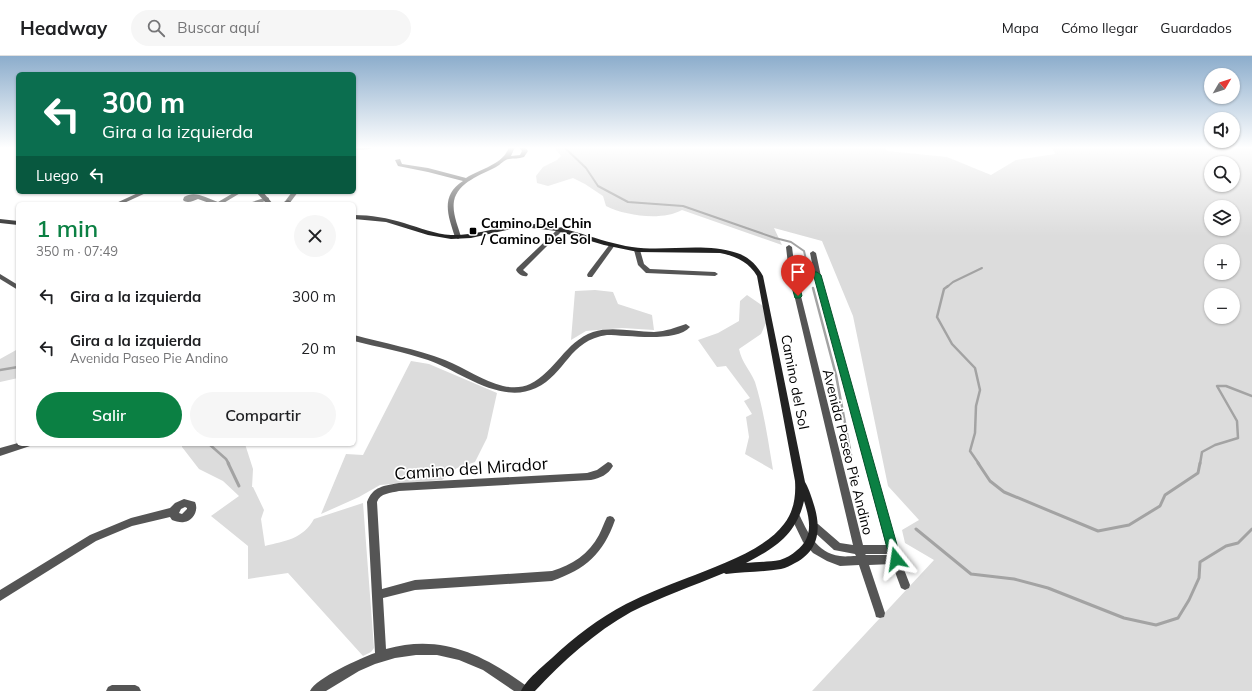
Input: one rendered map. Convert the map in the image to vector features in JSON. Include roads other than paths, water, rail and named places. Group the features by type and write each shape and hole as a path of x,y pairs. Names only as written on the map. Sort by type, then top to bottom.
{"street":[{"path":"454,177 467,180"},
{"path":"458,237 451,207 451,200 457,189 473,177"},
{"path":"122,202 140,194"},
{"path":"222,202 236,194"},
{"path":"261,194 268,202"},
{"path":"287,202 293,194"},
{"path":"197,197 213,202"},
{"name":"Camino del Sol","path":"356,217 388,221 433,235 458,237 520,226 542,226 561,229 612,245 637,250 724,251 744,258 756,269 761,280 800,482 800,499 795,515 790,524 776,540 759,551 721,570 658,595 611,619 578,642 560,657 527,691"},
{"path":"0,221 16,223"},
{"path":"525,274 519,270 561,229"},
{"path":"590,275 612,245"},
{"name":"Avenida Paseo Pie Andino","path":"789,247 792,273 859,550 880,613"},
{"path":"637,250 641,265 648,271 715,274"},
{"name":"Avenida Paseo Pie Andino","path":"813,253 817,275 894,554 905,585"},
{"path":"792,273 817,275"},
{"path":"0,276 16,287"},
{"path":"356,339 434,359 497,387 514,390 533,386 544,380 577,344 592,336 610,333 671,333 686,327"},
{"path":"0,452 20,446"},
{"name":"Camino del Mirador","path":"381,655 372,502 374,496 381,491 399,487 583,477 603,473 608,466"},
{"name":"Camino del Sol","path":"721,570 782,564 798,556 810,545 813,540 815,527 809,502 800,482"},
{"path":"0,596 93,538 131,522 174,512"},
{"path":"795,515 801,532 810,545 823,555 840,561 862,561 894,554"},
{"path":"377,596 416,586 552,576 565,572 587,559 598,547 606,534 610,520"},
{"path":"815,527 838,547 894,554"},
{"path":"316,691 353,667 381,655 428,649 453,653 481,663 502,675 524,691"},
{"path":"112,691 135,691"}],"waterway":[{"path":"592,177 598,186 628,202 683,206 775,238 791,242 804,251 809,272"},
{"path":"947,287 953,282 982,268"},
{"path":"948,286 944,289 937,317 952,344 975,368 980,390 976,406 975,433 970,451 979,464"},
{"path":"813,288 836,375 851,455"},
{"path":"0,370 16,367"},
{"path":"1200,464 1202,452 1215,445 1238,438 1237,421 1217,386 1226,386 1252,396"},
{"path":"211,446 226,459 229,464"},
{"path":"228,463 239,486"},
{"path":"978,463 990,481 1004,492 1098,531 1129,525 1160,506 1165,495 1198,473 1200,463"},
{"path":"916,529 971,574 1014,579 1048,588 1124,618 1156,625 1178,618 1189,600 1199,578 1200,562 1226,546 1238,543 1252,529"}],"place":[{"name":"Camino Del Chin / Camino Del Sol","path":"473,231"}]}
